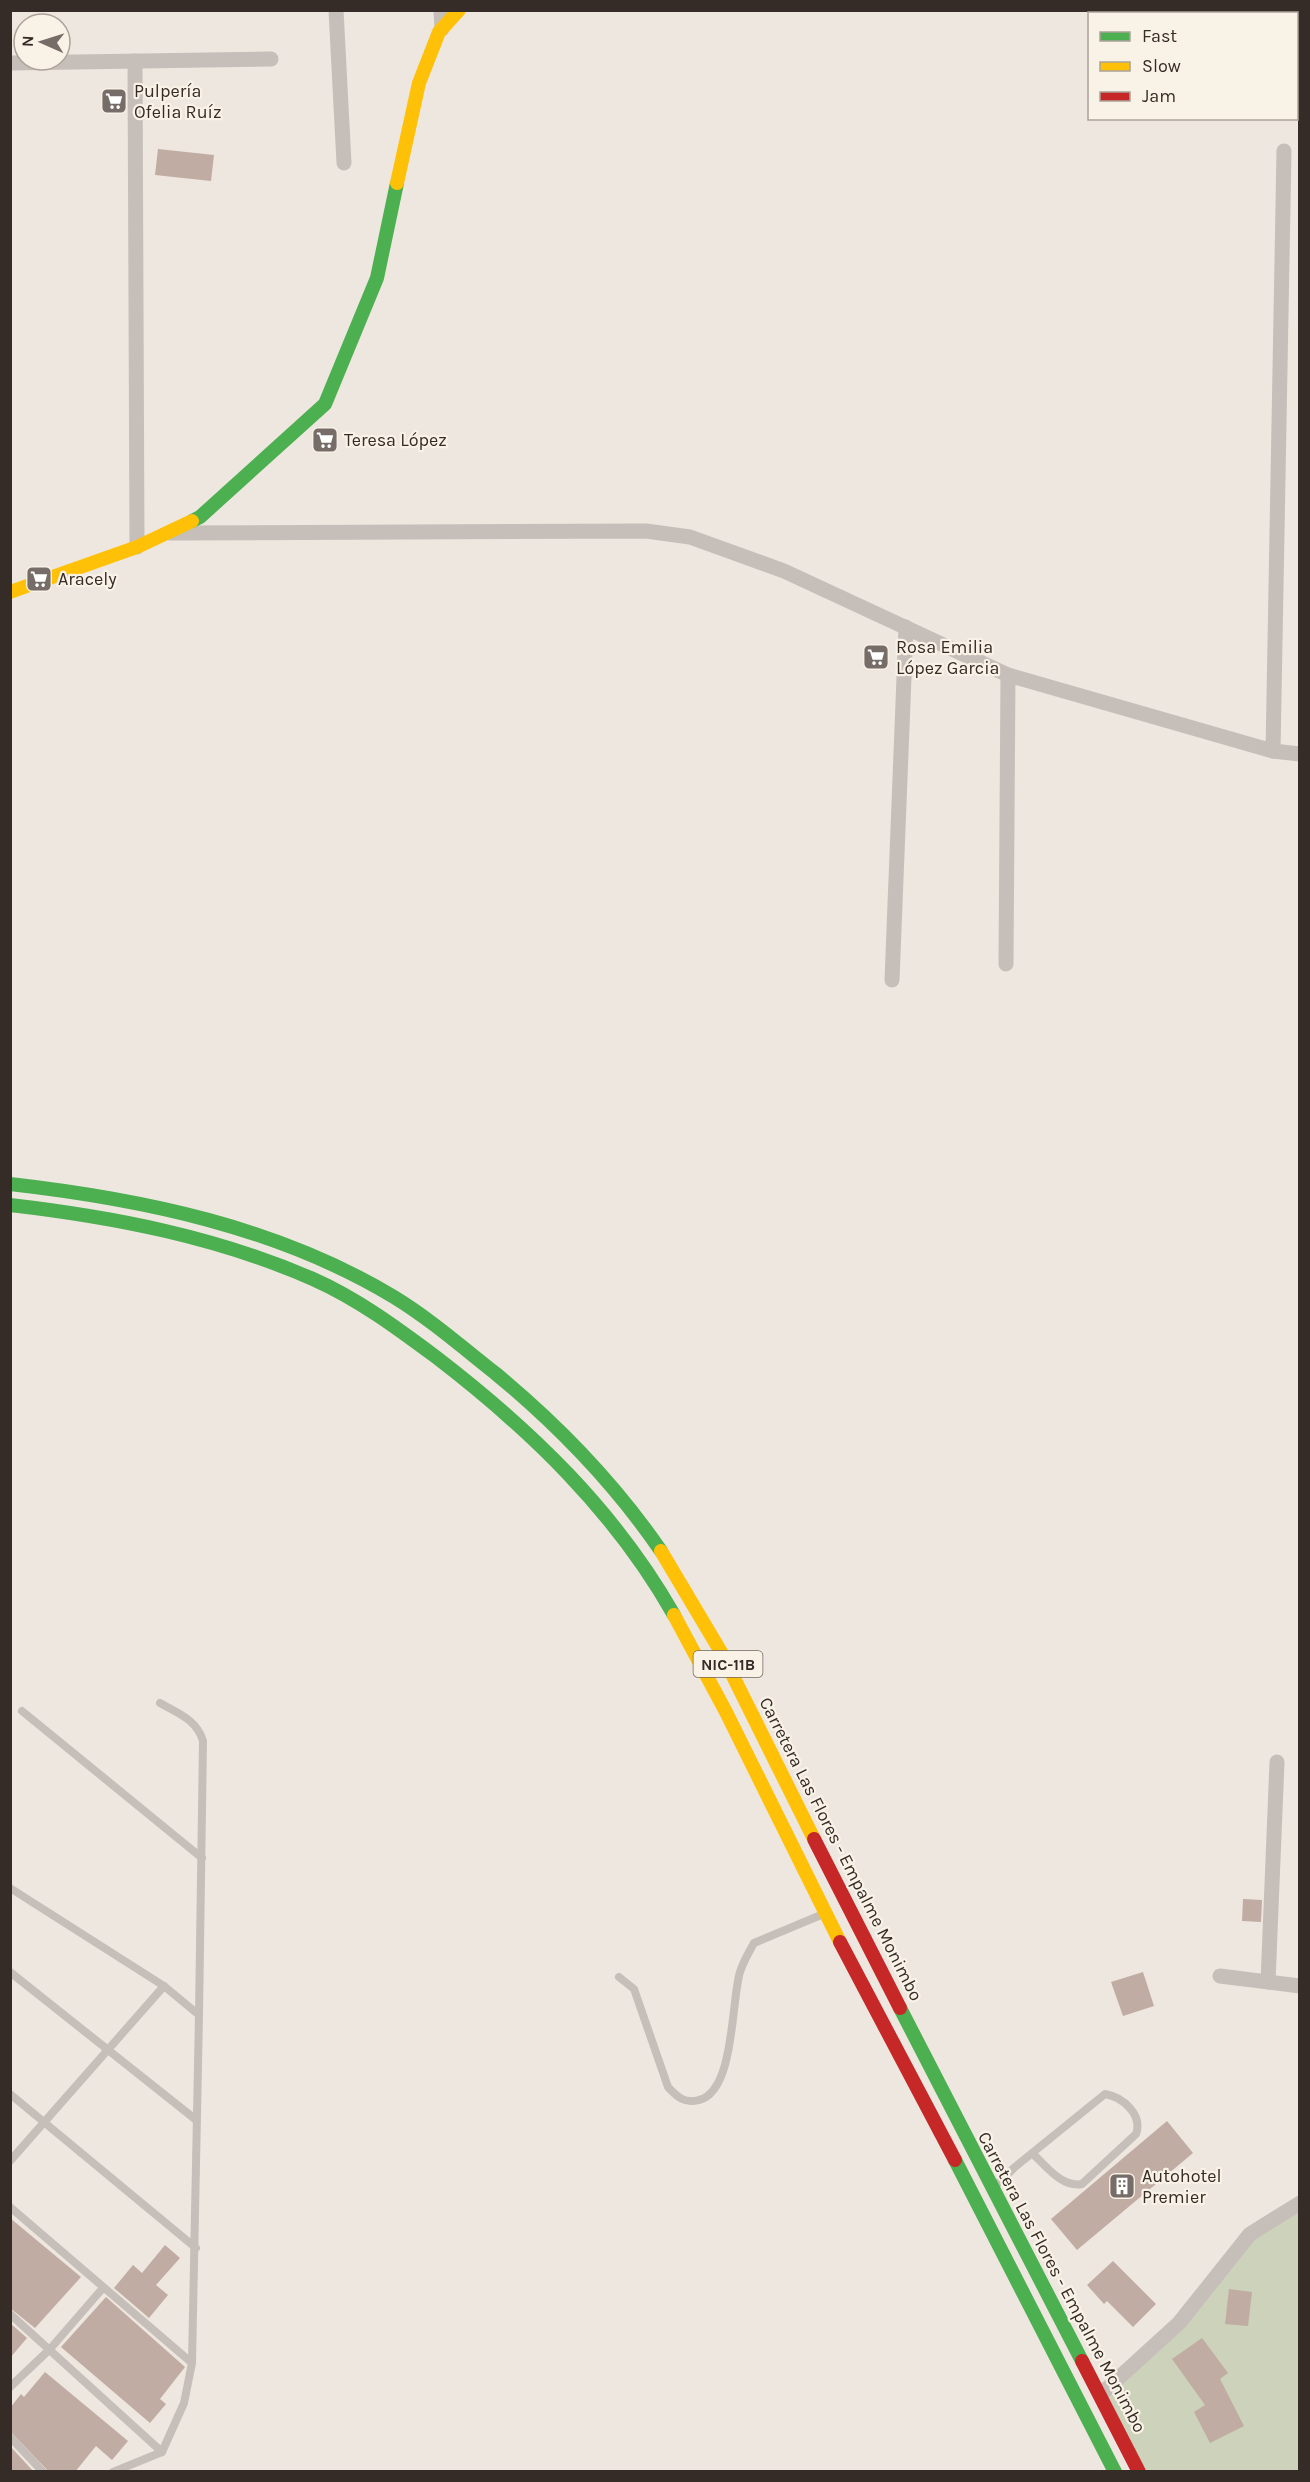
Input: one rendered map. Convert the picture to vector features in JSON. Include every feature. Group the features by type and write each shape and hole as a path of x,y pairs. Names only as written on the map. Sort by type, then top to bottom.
{"main road":[{"path":"10,591 137,547 200,517 325,404 377,278 418,83 442,29 459,10"},
{"name":"Carretera Las Flores - Empalme Monimbo","path":"10,1184 92,1193 196,1217 295,1250 334,1266 386,1292 434,1325 529,1401 570,1438 635,1513 711,1631 992,2189 1101,2394 1139,2472"},
{"name":"Carretera Las Flores - Empalme Monimbo","path":"10,1205 148,1226 228,1249 315,1280 384,1319 489,1398 554,1458 611,1523 659,1589 1115,2472"}],"street":[{"path":"336,10 344,163"},
{"path":"441,10 442,29"},
{"path":"10,63 271,59"},
{"path":"135,61 137,547"},
{"path":"1273,751 1284,151"},
{"path":"168,533 646,531 690,537 784,571 1008,675 1273,751 1299,753"},
{"path":"892,980 906,627"},
{"path":"1006,964 1008,675"},
{"path":"1268,1982 1277,1762"},
{"path":"1220,1976 1299,1986"},
{"path":"1101,2394 1179,2323 1250,2234 1299,2203"}],"lane":[{"path":"113,2472 162,2452 184,2403 192,2363 196,2248 195,2119 202,1858 201,1735 199,1728 190,1719 160,1703"},
{"path":"22,1711 202,1858"},
{"path":"10,1888 164,1986 199,2015"},
{"path":"619,1977 634,1989 668,2087 677,2097 692,2102 704,2099 713,2091 726,2063 740,1972 754,1943 825,1913"},
{"path":"10,1972 195,2119"},
{"path":"10,2162 106,2049 164,1986"},
{"path":"10,2094 196,2248"},
{"path":"992,2189 1032,2153 1105,2094 1115,2096 1136,2115 1139,2125 1136,2134 1082,2184 1074,2186 1065,2182 1032,2153"},
{"path":"10,2207 192,2363"},
{"path":"10,2387 50,2349 103,2288"},
{"path":"10,2314 162,2452"},
{"path":"10,2437 43,2472"}],"green space":[{"path":"1299,2203 1299,2471 1139,2471 1101,2394 1133,2366 1250,2234"}],"building":[{"path":"158,149 214,155 211,181 155,175"},
{"path":"1243,1899 1262,1900 1261,1922 1242,1921"},
{"path":"1143,1972 1154,2006 1123,2016 1111,1982"},
{"name":"Autohotel Premier","path":"1167,2121 1193,2153 1077,2250 1051,2219"},
{"path":"10,2218 81,2277 35,2328 10,2308"},
{"path":"165,2245 180,2258 156,2285 168,2295 149,2318 114,2288 133,2265 142,2273"},
{"path":"1113,2261 1156,2304 1133,2327 1107,2301 1104,2304 1087,2285"},
{"path":"1229,2289 1252,2292 1248,2326 1225,2324"},
{"path":"106,2297 185,2367 160,2399 166,2404 150,2423 61,2347"},
{"path":"10,2323 27,2338 10,2358"},
{"path":"1202,2338 1228,2373 1220,2379 1244,2426 1210,2443 1194,2412 1205,2405 1172,2359"},
{"path":"45,2372 128,2441 112,2460 96,2446 75,2472 49,2472 10,2431 10,2408 21,2394 24,2397"},
{"path":"10,2446 34,2472 10,2472"}],"traffic: fast":[{"path":"192,521 200,517 325,404 377,278 397,183"},
{"path":"10,1184 60,1190 159,1208 256,1234 304,1252 394,1297 446,1333 541,1413 605,1479 661,1551"},
{"path":"10,1205 88,1216 202,1240 277,1264 330,1287 361,1305 392,1325 471,1385 505,1413 569,1474 625,1541 651,1577 674,1615"},
{"path":"900,2008 1082,2361"},
{"path":"955,2160 1115,2472"}],"traffic: slow":[{"path":"397,183 419,83 439,32 459,10"},
{"path":"10,592 137,547 192,521"},
{"path":"661,1551 721,1652 814,1839"},
{"path":"674,1615 726,1712 840,1942"}],"traffic: jam":[{"path":"814,1839 900,2008"},
{"path":"840,1942 955,2160"},
{"path":"1082,2361 1139,2472"}],"place":[{"name":"Pulpería Ofelia Ruíz","path":"114,101"},
{"name":"Teresa López","path":"325,440"},
{"name":"Aracely","path":"39,579"},
{"name":"Rosa Emilia López Garcia","path":"876,657"},
{"name":"Autohotel Premier","path":"1122,2186"}]}
